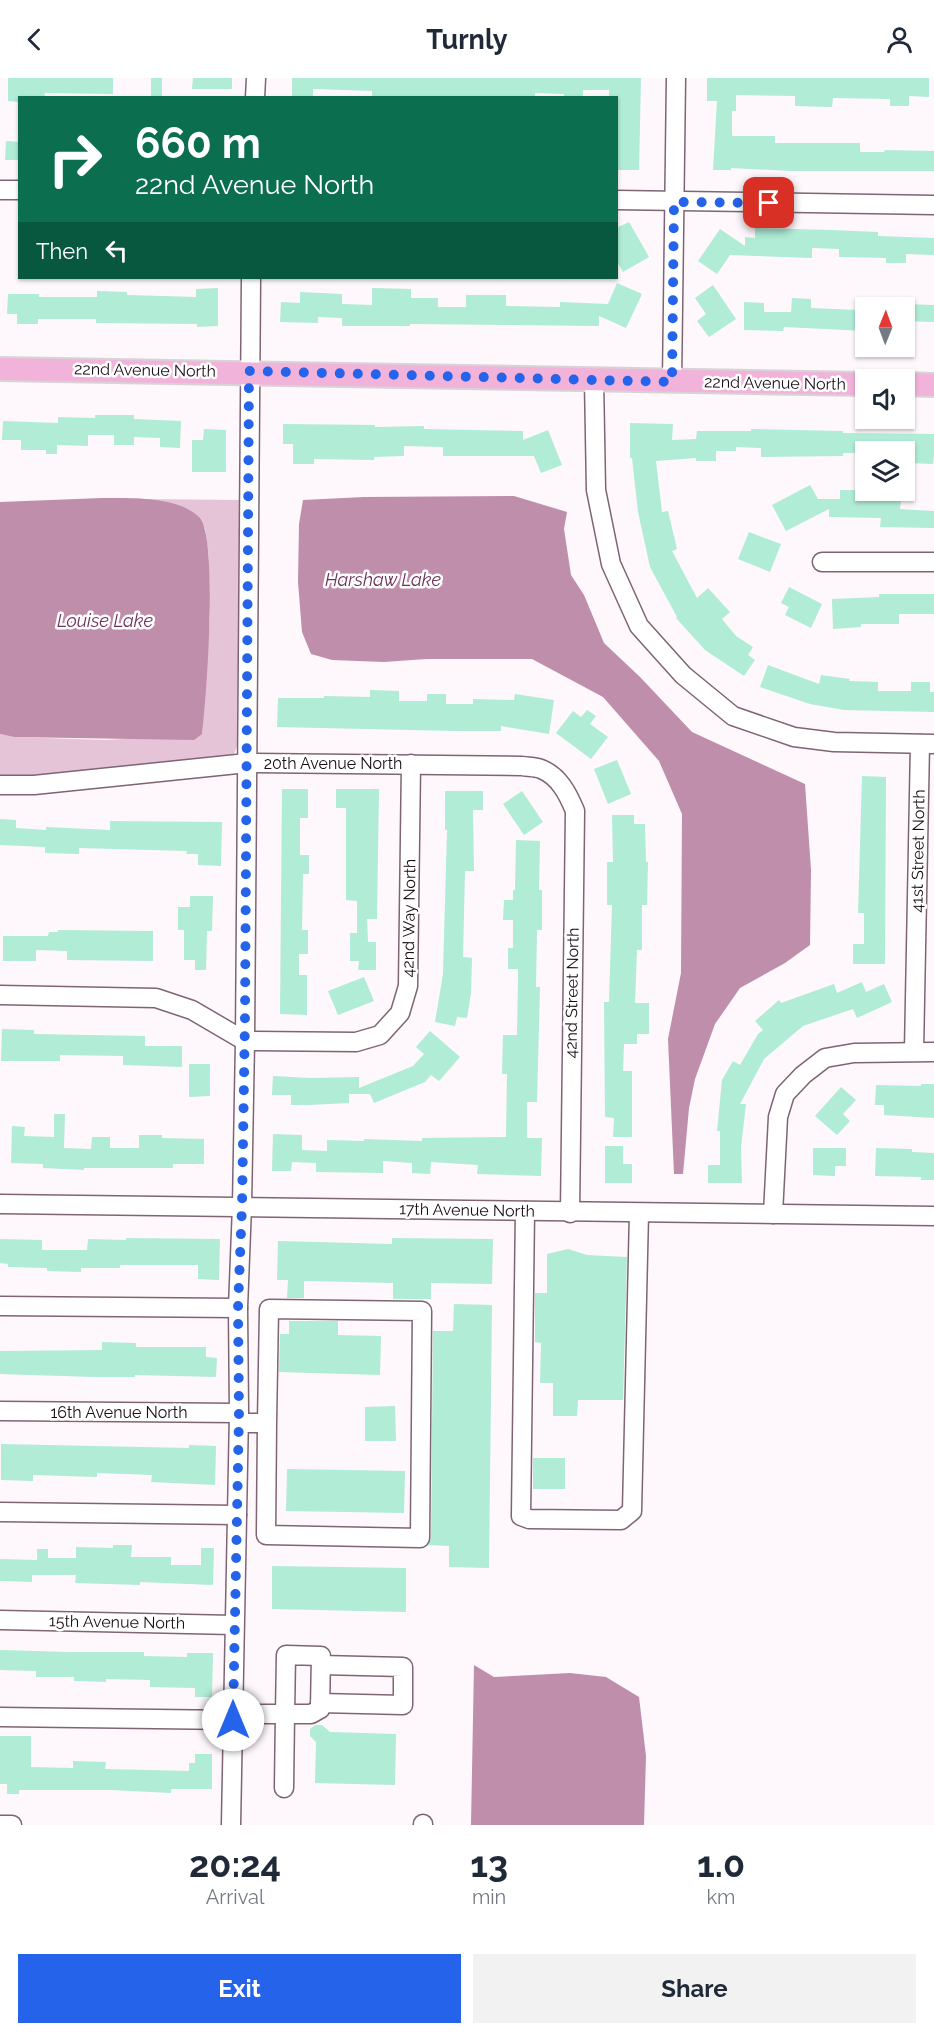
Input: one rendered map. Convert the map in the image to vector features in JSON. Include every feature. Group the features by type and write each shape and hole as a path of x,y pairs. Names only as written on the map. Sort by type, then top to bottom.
{"main road":[{"name":"22nd Avenue North","path":"0,369 249,371 672,382 855,384"},
{"path":"915,384 934,385"}],"street":[{"path":"255,96 256,78"},
{"path":"672,382 676,78"},
{"path":"0,190 18,190"},
{"path":"618,200 934,205"},
{"path":"231,1825 239,1418 238,1308 245,1041 251,279"},
{"name":"41st Street North","path":"594,380 596,490 611,564 639,626 683,675 733,716 794,737 834,742 927,744 914,1051"},
{"path":"822,562 934,562"},
{"name":"20th Avenue North","path":"0,785 34,785 247,763 522,766 542,769 556,779"},
{"name":"42nd Way North","path":"245,1041 356,1042 380,1035 400,1013 408,986 411,764"},
{"name":"42nd Street North","path":"556,779 567,793 575,811 570,1213"},
{"path":"0,995 156,998 192,1010 245,1041"},
{"path":"773,1214 778,1118 785,1094 803,1075 825,1058 854,1053 934,1052"},
{"name":"17th Avenue North","path":"0,1204 934,1216"},
{"path":"525,1211 520,1516 529,1519 621,1520 632,1511 639,1213"},
{"path":"0,1306 238,1308"},
{"path":"269,1309 422,1311 420,1538 266,1534 267,1423 269,1309"},
{"name":"16th Avenue North","path":"0,1411 239,1418 267,1423"},
{"path":"0,1512 237,1515"},
{"name":"15th Avenue North","path":"0,1620 234,1625"},
{"path":"0,1717 233,1720 250,1714 285,1714 311,1714 320,1709 321,1656 286,1655 285,1714 284,1788"},
{"path":"320,1703 403,1705 403,1667 321,1665"},
{"path":"0,1825 12,1825"}],"shaded area":[{"path":"141,499 241,500 238,744 234,754 47,775 0,778 0,734 14,737 106,740 202,734 210,617 209,557 205,528 169,503"}],"water":[{"name":"Harshaw Lake","path":"514,496 567,512 564,529 571,575 584,595 604,643 692,732 805,784 811,870 810,945 785,963 740,988 715,1024 695,1079 689,1108 683,1174 674,1174 668,1039 681,973 682,814 659,761 603,697 532,659 426,659 384,662 332,660 311,654 302,632 298,582 299,524 303,500 364,497"},
{"name":"Louise Lake","path":"102,498 153,500 179,505 199,517 205,530 210,586 210,621 202,734 194,740 14,737 0,734 0,502"},
{"path":"474,1665 494,1677 570,1673 606,1677 639,1697 646,1756 644,1825 471,1825"}],"building":[{"path":"8,78 113,78 113,94 45,93 44,96 18,96 18,102 8,101"},
{"path":"151,78 162,78 162,96 151,96"},
{"path":"193,78 232,78 232,89 192,89"},
{"path":"292,78 641,78 639,170 618,170 618,96 609,96 609,90 583,90 583,96 535,93 535,96 372,96 372,91 313,89 313,96 292,96"},
{"path":"707,78 929,78 929,97 909,96 909,106 890,106 890,99 833,98 832,107 795,106 795,96 736,95 736,111 732,111 732,136 775,136 775,143 860,143 860,152 934,151 934,171 791,171 731,168 731,170 713,170 717,101 707,101"},
{"path":"6,141 18,142 18,160 5,160"},
{"path":"629,222 649,257 623,272 618,263 618,227"},
{"path":"755,228 878,232 878,236 934,238 934,255 906,254 906,263 886,263 886,258 839,257 839,249 812,248 812,258 730,255 717,274 698,261 720,229 745,246 745,237 755,238"},
{"path":"617,283 642,294 626,328 599,316 599,326 410,324 410,326 342,326 342,318 318,317 318,323 280,322 281,302 300,303 300,292 342,294 342,304 372,305 372,288 411,289 411,298 438,298 438,307 466,307 466,295 506,295 506,306 560,307 560,302 608,304"},
{"path":"713,285 736,319 709,337 697,321 706,314 695,298"},
{"path":"218,288 218,326 96,323 96,319 38,319 38,324 17,324 17,314 7,314 8,294 39,294 39,297 97,297 97,291 127,292 127,295 196,297 196,289"},
{"path":"792,298 811,299 811,308 855,310 855,330 784,327 783,331 744,330 744,302 764,303 764,312 791,312"},
{"path":"915,304 934,305 934,322 915,321"},
{"path":"95,415 134,415 134,419 181,421 180,448 160,447 160,438 134,437 134,445 114,445 114,435 88,435 88,446 57,445 57,454 46,454 46,450 21,450 21,440 2,440 3,421 58,423 58,417 95,418"},
{"path":"630,423 673,424 672,440 696,439 697,431 751,431 751,429 934,434 933,464 915,463 915,441 855,441 855,453 843,453 843,456 761,457 761,448 736,447 736,451 716,451 716,461 696,461 696,458 656,461 662,512 668,511 677,549 672,551 697,598 708,588 730,612 722,619 736,636 753,647 748,655 755,660 744,676 705,650 676,618 650,567 638,512 632,458 630,458"},
{"path":"283,424 424,426 424,429 523,431 523,440 548,430 562,465 541,473 534,456 443,456 443,447 404,446 404,456 374,457 374,460 314,459 314,464 293,464 293,444 283,444"},
{"path":"204,429 226,430 226,472 192,472 192,440 203,440"},
{"path":"810,485 818,499 840,499 840,490 855,490 855,501 901,501 900,509 934,511 934,528 880,527 881,518 829,517 829,509 786,531 772,505"},
{"path":"749,532 781,544 770,572 738,559"},
{"path":"789,587 822,604 811,628 785,615 789,607 781,603"},
{"path":"879,594 934,594 934,614 899,614 899,624 861,624 861,627 833,629 832,599 879,597"},
{"path":"768,665 819,684 821,675 850,679 849,681 878,682 878,691 911,691 911,682 930,682 930,692 934,692 934,712 844,710 810,704 760,687"},
{"path":"370,690 399,691 399,701 427,701 427,694 446,694 446,704 473,704 473,699 514,700 515,694 554,700 549,734 501,726 501,731 277,727 278,698 370,697"},
{"path":"587,710 596,716 590,724 608,737 591,759 556,733 573,711 581,717"},
{"path":"617,760 631,794 608,804 594,769"},
{"path":"862,776 886,777 885,964 853,964 853,944 864,944 864,913 858,913"},
{"path":"282,789 308,789 308,818 300,818 300,855 309,855 309,874 303,874 302,930 308,930 308,954 299,954 299,975 307,975 307,1015 280,1014"},
{"path":"336,789 379,789 377,919 367,919 368,942 376,942 376,970 358,970 359,961 350,961 350,933 357,933 357,901 346,900 346,808 336,808"},
{"path":"445,791 483,791 483,810 473,810 474,871 465,871 463,957 472,958 471,993 467,1018 457,1017 455,1026 435,1022 443,974 447,830 445,830"},
{"path":"522,791 543,822 524,835 503,804"},
{"path":"612,815 634,815 634,824 645,824 646,862 648,862 647,905 642,905 642,950 637,950 635,1003 649,1003 649,1034 637,1034 637,1044 624,1044 623,1071 632,1071 632,1137 613,1137 614,1118 605,1117 604,1002 609,1002 612,905 607,905 607,862 613,862"},
{"path":"0,819 16,820 16,828 46,830 46,827 110,830 110,821 222,822 221,866 198,865 198,854 186,854 187,851 79,848 79,854 45,853 45,847 0,845"},
{"path":"516,840 540,841 539,890 542,890 542,930 537,930 536,987 540,987 537,1102 527,1102 527,1138 542,1138 541,1176 477,1174 478,1165 431,1162 430,1174 412,1173 412,1163 383,1161 383,1173 316,1172 316,1163 292,1162 291,1171 272,1171 273,1134 302,1135 302,1150 327,1151 327,1140 422,1141 422,1138 506,1137 507,1074 502,1074 503,1035 517,1035 518,969 508,969 508,948 513,948 513,920 503,920 504,900 513,900 513,890 515,890"},
{"path":"190,896 213,896 212,931 207,931 206,970 195,970 195,960 184,960 184,930 178,930 178,907 190,907"},
{"path":"58,930 153,931 153,961 67,960 67,951 36,950 36,961 3,961 3,936 48,936 49,932 58,932"},
{"path":"364,977 374,1001 338,1015 328,991"},
{"path":"862,982 866,992 884,984 892,1002 857,1018 853,1009 803,1026 764,1059 740,1104 746,1104 741,1147 742,1183 708,1183 708,1165 720,1165 720,1131 717,1131 722,1080 733,1061 740,1065 758,1034 763,1030 755,1021 779,1000 781,1003 834,984 837,993"},
{"path":"2,1029 34,1030 34,1034 145,1036 145,1046 182,1046 182,1067 123,1065 123,1056 60,1055 60,1061 1,1061"},
{"path":"430,1031 460,1057 439,1081 431,1075 425,1082 374,1103 370,1094 349,1094 349,1103 309,1105 291,1105 291,1095 272,1095 273,1076 359,1077 359,1088 413,1066 424,1054 416,1047"},
{"path":"189,1064 210,1064 210,1096 189,1097"},
{"path":"921,1084 934,1084 934,1118 884,1115 884,1105 875,1105 876,1085 921,1086"},
{"path":"841,1087 856,1100 843,1114 850,1121 837,1135 815,1116"},
{"path":"54,1114 65,1114 64,1148 91,1149 92,1137 110,1137 110,1148 139,1148 139,1135 204,1139 204,1164 173,1164 173,1168 84,1168 84,1170 43,1168 43,1164 11,1163 12,1126 25,1127 24,1136 54,1137"},
{"path":"605,1146 623,1146 623,1164 632,1164 632,1183 605,1183"},
{"path":"813,1148 846,1148 846,1166 835,1166 835,1176 813,1175"},
{"path":"876,1148 912,1149 912,1152 934,1153 934,1180 921,1180 921,1177 875,1176"},
{"path":"126,1238 220,1239 219,1280 198,1279 198,1265 120,1265 120,1268 81,1268 81,1272 8,1267 8,1264 0,1263 0,1239 42,1240 42,1250 87,1250 88,1239 126,1240"},
{"path":"392,1238 493,1239 492,1284 431,1283 431,1299 393,1299 393,1283 304,1281 304,1298 287,1298 288,1280 277,1280 278,1241 392,1244"},
{"path":"568,1249 587,1255 627,1257 623,1400 578,1400 577,1416 553,1416 553,1383 540,1383 541,1343 535,1342 535,1293 547,1293 547,1254"},
{"path":"454,1304 492,1305 489,1568 449,1567 449,1546 428,1545 431,1538 433,1331 453,1331"},
{"path":"289,1321 338,1321 338,1335 381,1336 380,1375 279,1372 280,1334 289,1334"},
{"path":"102,1342 136,1343 136,1347 206,1347 206,1357 217,1358 216,1377 0,1374 0,1351 102,1350"},
{"path":"395,1406 396,1441 365,1441 365,1407"},
{"path":"1,1444 189,1448 189,1445 216,1446 215,1485 151,1482 152,1475 97,1473 97,1477 33,1475 33,1481 1,1480"},
{"path":"533,1458 565,1458 565,1489 533,1489"},
{"path":"287,1469 405,1471 404,1513 286,1511"},
{"path":"113,1545 132,1545 131,1557 171,1557 171,1565 201,1565 201,1548 214,1548 213,1585 140,1582 140,1585 75,1583 76,1575 32,1575 32,1582 0,1581 0,1559 37,1560 37,1549 48,1549 48,1558 76,1558 76,1547 113,1548"},
{"path":"272,1566 406,1568 406,1612 272,1609"},
{"path":"0,1650 144,1652 144,1656 187,1657 187,1653 213,1653 212,1697 195,1697 195,1688 150,1687 150,1680 74,1681 74,1677 36,1677 36,1671 0,1670"},
{"path":"315,1725 322,1725 330,1732 396,1734 395,1785 315,1783 316,1742 310,1736 310,1729"},
{"path":"0,1736 31,1736 31,1767 73,1768 73,1761 106,1762 105,1769 189,1771 189,1763 195,1763 195,1754 212,1754 212,1789 171,1789 171,1793 111,1790 19,1790 19,1794 7,1794 7,1784 0,1784"}],"route":[{"path":"233,1720 239,1413 238,1308 245,1017 249,371 672,382 674,202 769,203"}]}
